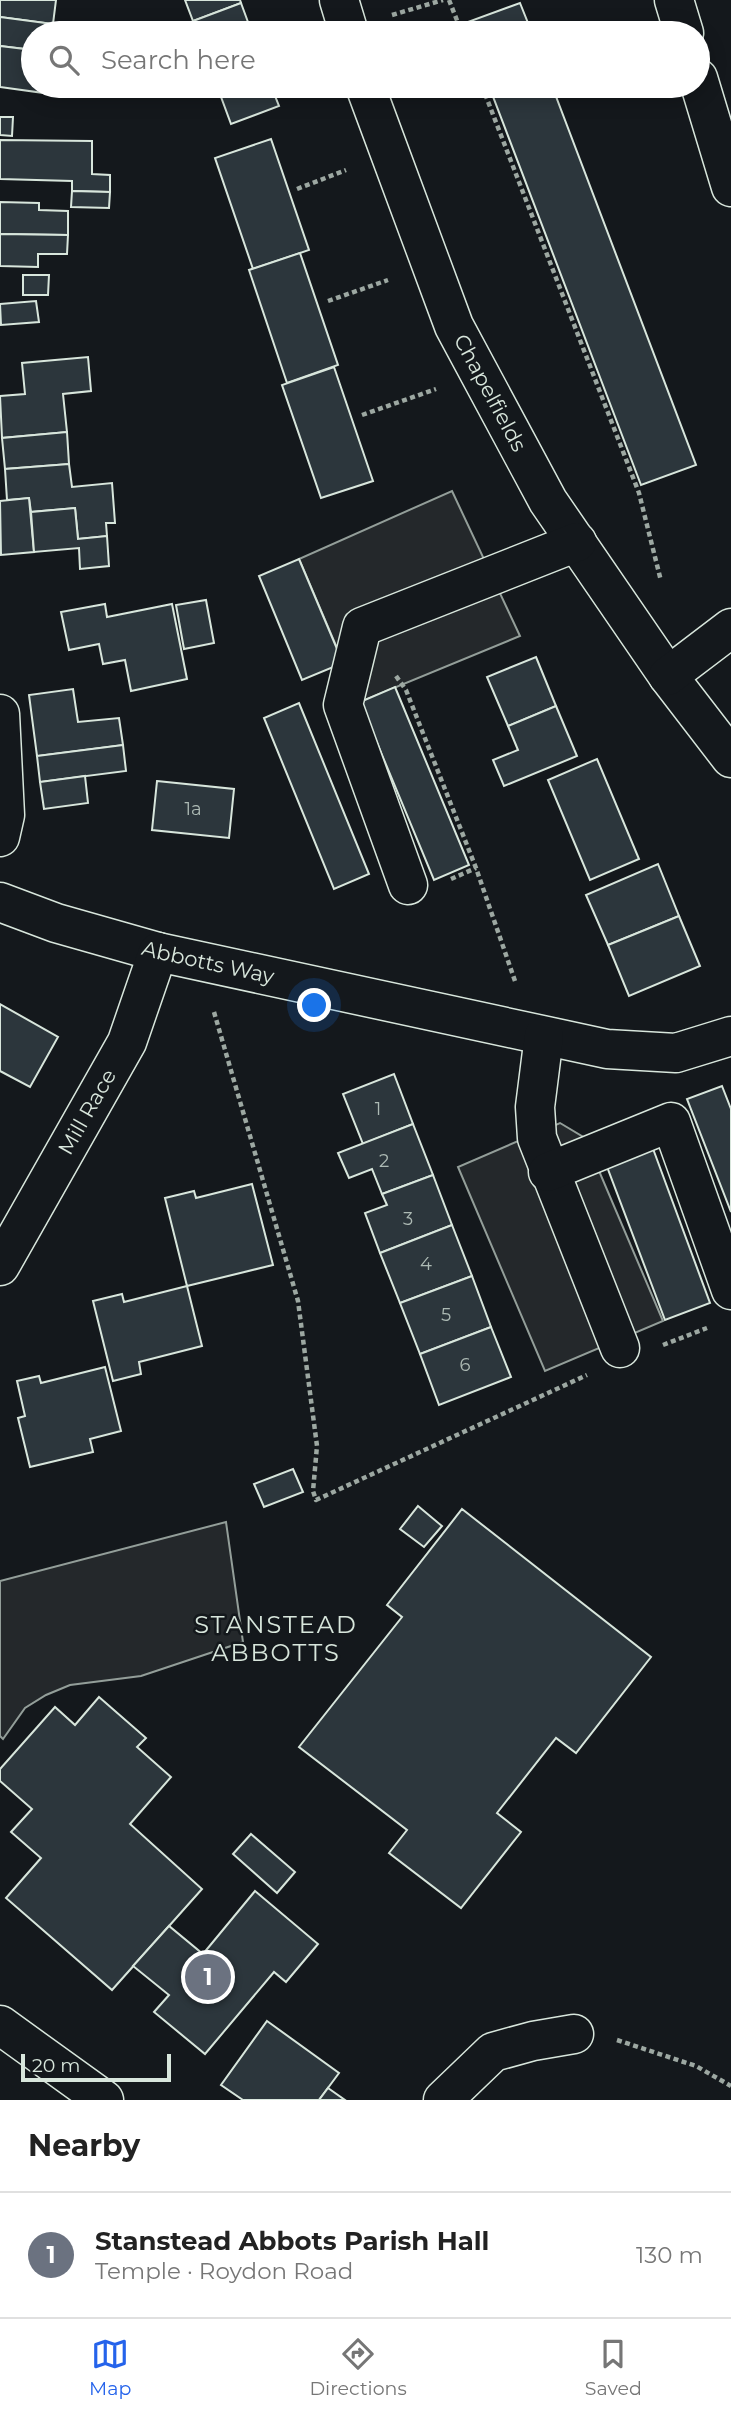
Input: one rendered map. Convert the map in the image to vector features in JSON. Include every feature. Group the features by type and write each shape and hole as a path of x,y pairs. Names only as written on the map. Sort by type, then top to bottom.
{"street":[{"path":"340,0 346,21"},
{"path":"674,0 680,21"},
{"name":"Chapelfields","path":"369,98 454,326 548,501 668,676 731,758"},
{"path":"704,98 731,187"},
{"path":"425,884 343,705 362,627 577,542"},
{"path":"668,676 731,628"},
{"path":"0,714 5,815 0,837"},
{"name":"Abbotts Way","path":"0,902 56,923 158,952 607,1049 676,1053 731,1036"},
{"name":"Mill Race","path":"0,1266 127,1042 158,952"},
{"path":"544,1036 535,1107 537,1138 548,1172 637,1348"},
{"path":"548,1172 671,1122 725,1307"},
{"path":"0,2025 104,2100"},
{"path":"443,2100 493,2052 574,2034"}],"path":[{"path":"385,17 443,0"},
{"path":"449,0 457,21"},
{"path":"487,98 639,494 665,594"},
{"path":"297,189 355,167"},
{"path":"328,300 396,277"},
{"path":"362,415 446,386"},
{"path":"362,627 406,690 476,868 518,991"},
{"path":"425,884 476,868"},
{"path":"199,960 298,1301 317,1446 313,1491 316,1500 591,1373"},
{"path":"637,1348 725,1307"},
{"path":"574,2034 638,2045 696,2066 731,2086"}],"shaded area":[{"path":"452,491 520,636 360,702 299,559"},
{"path":"560,1123 585,1138 663,1321 545,1371 458,1167"},
{"path":"226,1522 243,1642 141,1676 70,1685 25,1708 3,1739 0,1736 0,1581"}],"building":[{"path":"0,0 56,0 53,21 0,17"},
{"path":"185,0 240,0 241,3 193,21"},
{"path":"241,3 248,21 193,21"},
{"path":"520,3 527,21 470,21"},
{"path":"0,17 30,21 21,21 21,49 0,46"},
{"path":"0,46 21,49 21,90 0,87"},
{"path":"221,98 276,98 279,106 231,124"},
{"path":"494,98 557,98 696,465 641,485"},
{"path":"0,117 13,117 12,136 0,135"},
{"path":"271,139 309,250 253,269 215,158"},
{"path":"0,140 92,141 92,174 110,175 110,192 72,191 72,181 0,179"},
{"path":"72,191 110,192 109,208 71,207"},
{"path":"0,202 39,203 39,210 68,211 68,235 0,234"},
{"path":"0,234 68,235 67,254 38,254 38,267 0,266"},
{"path":"300,253 338,365 287,383 249,270"},
{"path":"23,275 49,275 48,295 23,295"},
{"path":"36,301 39,322 1,325 0,304"},
{"path":"88,357 91,391 63,394 67,432 2,438 0,396 25,394 22,363"},
{"path":"334,367 373,481 321,498 282,385"},
{"path":"67,432 69,464 5,469 2,438"},
{"path":"69,464 72,487 112,483 115,523 106,523 107,536 78,539 75,508 31,512 29,498 7,500 5,469"},
{"path":"29,498 34,552 1,555 0,501"},
{"path":"75,508 78,539 107,536 109,566 80,569 79,548 34,552 31,512"},
{"path":"299,559 343,663 302,680 259,576"},
{"path":"206,600 214,643 184,649 176,605"},
{"path":"105,604 107,617 172,604 187,679 131,691 125,660 103,664 99,644 69,650 61,612"},
{"path":"536,657 556,706 508,726 487,677"},
{"path":"395,687 469,865 434,880 360,702"},
{"path":"73,689 78,722 119,718 123,745 37,756 29,695"},
{"path":"299,703 369,874 334,889 264,718"},
{"path":"556,706 577,756 504,786 493,760 518,750 508,726"},
{"path":"123,745 126,771 40,782 37,756"},
{"path":"597,759 639,859 590,880 548,780"},
{"path":"85,776 88,803 44,809 40,782"},
{"path":"157,781 234,789 229,838 152,830"},
{"path":"658,864 679,916 608,945 586,895"},
{"path":"679,916 700,966 629,996 608,945"},
{"path":"0,1004 58,1037 30,1087 0,1071"},
{"path":"394,1074 413,1124 363,1144 343,1094"},
{"path":"722,1086 731,1109 731,1212 687,1099"},
{"path":"413,1124 433,1175 382,1194 372,1169 349,1178 338,1153"},
{"path":"652,1146 710,1303 665,1320 606,1164"},
{"path":"433,1175 452,1225 380,1253 365,1213 387,1205 382,1194"},
{"path":"252,1184 273,1265 187,1286 165,1198 194,1191 196,1198"},
{"path":"452,1225 472,1276 400,1303 380,1253"},
{"path":"472,1276 491,1327 420,1354 400,1303"},
{"path":"187,1286 202,1346 139,1362 141,1374 113,1381 93,1301 122,1294 124,1302"},
{"path":"491,1327 511,1377 439,1405 420,1354"},
{"path":"105,1367 121,1431 90,1439 93,1452 30,1467 18,1418 25,1416 17,1381 39,1376 41,1383"},
{"path":"293,1469 303,1492 264,1507 254,1484"},
{"path":"418,1506 442,1526 424,1547 400,1529"},
{"path":"462,1509 651,1657 576,1753 556,1738 497,1813 521,1832 461,1908 389,1853 407,1830 299,1747 402,1617 387,1605"},
{"path":"99,1697 146,1738 137,1747 171,1777 130,1824 202,1889 112,1990 6,1898 41,1858 11,1832 32,1809 0,1781 0,1769 55,1707 75,1725"},
{"path":"251,1834 295,1872 277,1893 233,1854"},
{"path":"255,1891 318,1944 286,1982 274,1972 205,2054 154,2012 169,1995 133,1966 169,1926 203,1954"},
{"path":"267,2021 339,2073 319,2100 243,2100 221,2085"},
{"path":"328,2088 345,2100 319,2100"}],"place":[{"name":"Stanstead Abbots Parish Hall","path":"208,1977"}],"district":[{"name":"STANSTEAD ABBOTTS","path":"276,1639"}]}
